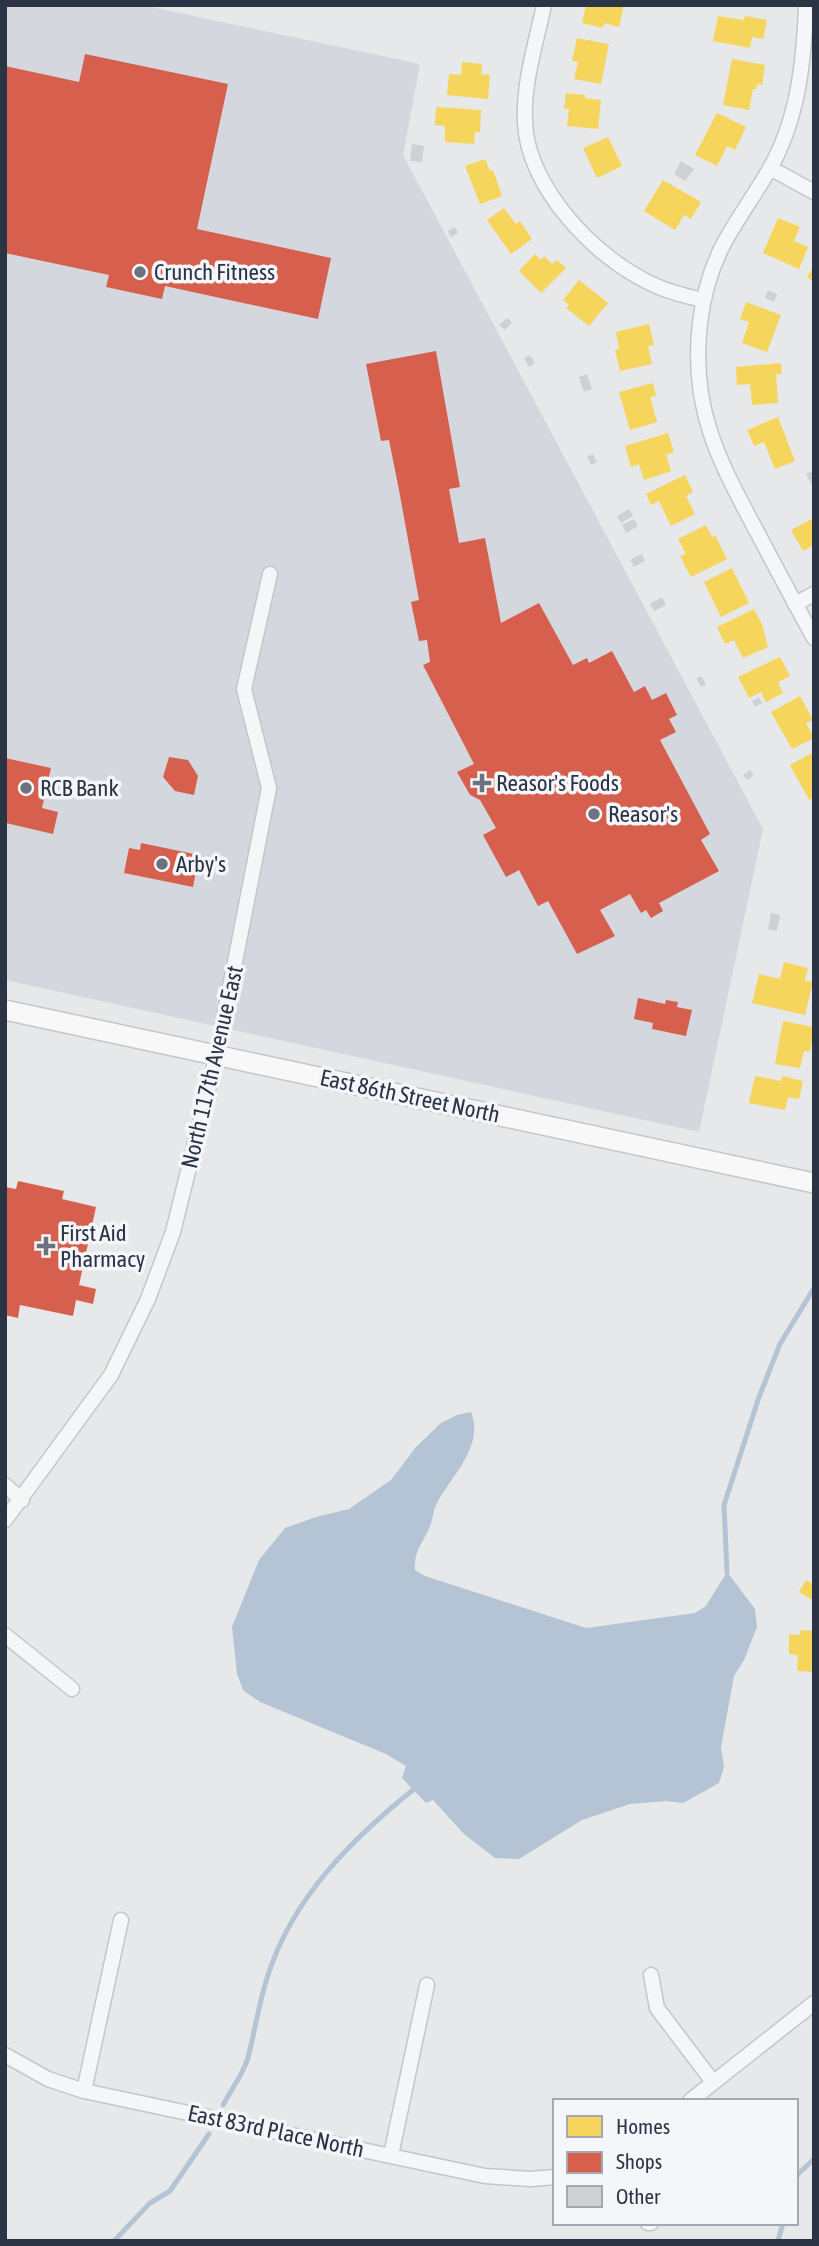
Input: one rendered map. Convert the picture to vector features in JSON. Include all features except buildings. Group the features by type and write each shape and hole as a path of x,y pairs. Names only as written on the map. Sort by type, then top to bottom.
{"main road":[{"name":"East 86th Street North","path":"5,1010 814,1183"}],"street":[{"path":"544,5 525,99 528,148 541,181 558,206 615,262 651,284 678,295 703,300"},
{"path":"806,5 805,46 794,110 771,168 721,249 711,271 703,300 697,362 704,416 728,477 814,638"},
{"path":"771,168 814,192"},
{"name":"North 117th Avenue East","path":"5,1520 111,1375 148,1299 173,1232 217,1054 270,788 244,689 270,574"},
{"path":"795,604 814,594"},
{"path":"5,1485 22,1500"},
{"path":"5,1635 72,1689"},
{"path":"84,2091 121,1920"},
{"path":"651,1975 657,2008 713,2082"},
{"path":"391,2155 427,1986"},
{"path":"692,2099 813,2005"},
{"name":"East 83rd Place North","path":"5,2056 48,2079 84,2091 485,2176 531,2179 553,2177"}],"shaded area":[{"path":"5,5 142,5 420,64 403,155 763,829 699,1132 5,980"}],"water":[{"path":"471,1412 474,1425 470,1449 436,1505 430,1526 417,1552 415,1570 425,1576 586,1628 695,1613 706,1606 727,1572 755,1609 757,1627 744,1660 734,1676 721,1747 724,1767 719,1783 683,1803 666,1801 630,1804 582,1820 519,1859 495,1858 463,1833 433,1800 426,1803 402,1778 406,1766 386,1754 260,1702 243,1690 237,1674 232,1627 259,1560 285,1528 349,1509 391,1480 416,1447 441,1423"}],"waterway":[{"path":"727,1572 724,1505 759,1397 780,1344 814,1288"},
{"path":"223,2105 246,2064 268,1975 293,1920 327,1871 347,1849 414,1789"},
{"path":"114,2241 150,2203 170,2191 209,2134"},
{"path":"798,2174 814,2159"},
{"path":"778,2241 782,2225"}],"place":[{"name":"Crunch Fitness","path":"140,272"},
{"name":"Reasor's Foods","path":"482,783"},
{"name":"RCB Bank","path":"26,788"},
{"name":"Reasor's","path":"594,814"},
{"name":"Arby's","path":"162,864"},
{"name":"First Aid Pharmacy","path":"46,1246"}]}
